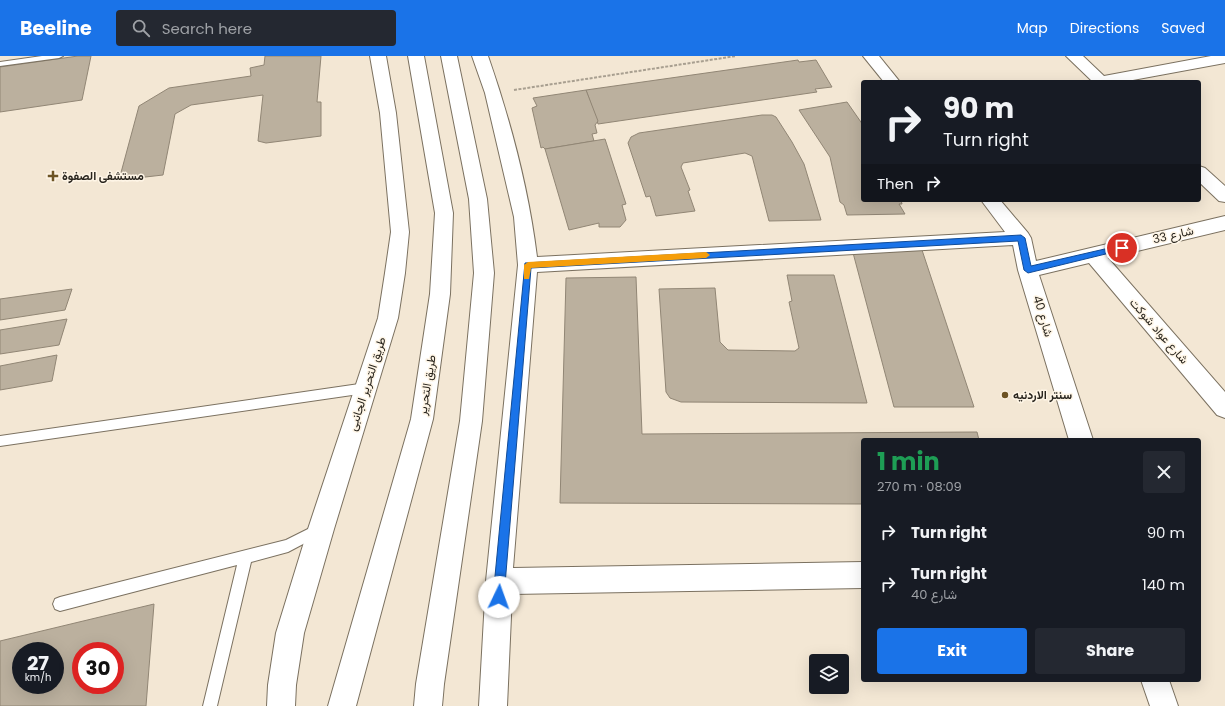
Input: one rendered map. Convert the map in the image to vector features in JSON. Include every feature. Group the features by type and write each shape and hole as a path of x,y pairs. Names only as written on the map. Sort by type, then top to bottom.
{"street":[{"name":"طريق التحرير الجانبى","path":"281,706 282,685 290,633 321,529 388,318 400,232 388,114 378,56"},
{"name":"طريق التحرير","path":"342,706 422,419 440,294 444,212 416,56"},
{"path":"428,706 430,684 471,421 484,273 478,199 448,56"},
{"path":"480,56 493,93 523,217 528,265 499,582 493,706"},
{"path":"871,56 890,80"},
{"path":"1074,56 1100,80"},
{"path":"1112,80 1225,58"},
{"path":"1201,174 1225,196"},
{"name":"شارع 40","path":"992,202 1021,238 1028,270 1080,438"},
{"name":"شارع 33","path":"1028,270 1225,223"},
{"path":"528,265 1021,238"},
{"name":"شارع عواد شوكت","path":"1093,254 1225,408"},
{"path":"499,582 861,575"},
{"path":"1156,682 1164,706"}],"lane":[{"path":"0,64 59,56"},
{"path":"0,441 366,388"},
{"path":"60,604 288,546 321,529"},
{"path":"210,706 246,556"}],"path":[{"path":"493,93 736,56"}],"building":[{"path":"78,56 91,56 82,100 0,112 0,67"},
{"path":"265,56 321,56 317,102 321,102 321,136 266,143 258,141 263,95 191,105 175,114 163,175 119,180 139,106 169,88 251,76 250,68 264,65"},
{"path":"798,60 799,62 816,60 832,87 815,89 817,92 598,124 586,90"},
{"path":"586,90 598,121 595,125 597,133 592,134 594,141 545,149 543,147 541,148 532,108 537,106 533,98"},
{"path":"847,102 861,122 861,202 902,202 902,204 899,204 905,214 847,215 844,205 840,202 830,157 799,110"},
{"path":"762,115 772,115 776,117 792,142 804,164 821,220 769,221 752,156 745,153 683,163 681,167 690,190 688,191 695,211 656,216 650,196 646,197 628,143 631,137 639,133"},
{"path":"605,139 626,204 622,205 626,220 620,227 599,227 599,223 569,230 545,149"},
{"path":"921,247 974,407 894,407 852,249"},
{"path":"787,275 834,275 867,403 681,402 670,398 666,392 659,289 715,288 720,342 728,350 795,351 799,348 789,302 792,301"},
{"path":"636,277 642,434 977,432 978,438 861,438 861,504 560,503 566,278"},
{"path":"72,289 65,310 0,320 0,299"},
{"path":"67,319 59,345 0,354 0,330"},
{"path":"57,355 52,381 0,390 0,366"},
{"path":"154,604 146,706 0,706 0,641"}],"slow traffic":[{"path":"527,277 528,265 706,255"}],"place":[{"name":"مستشفى الصفوة","path":"53,176"},
{"name":"سنتر الاردنيه","path":"1005,395"}],"route":[{"path":"499,597 499,582 528,265 1021,238 1028,270 1122,248"}]}
